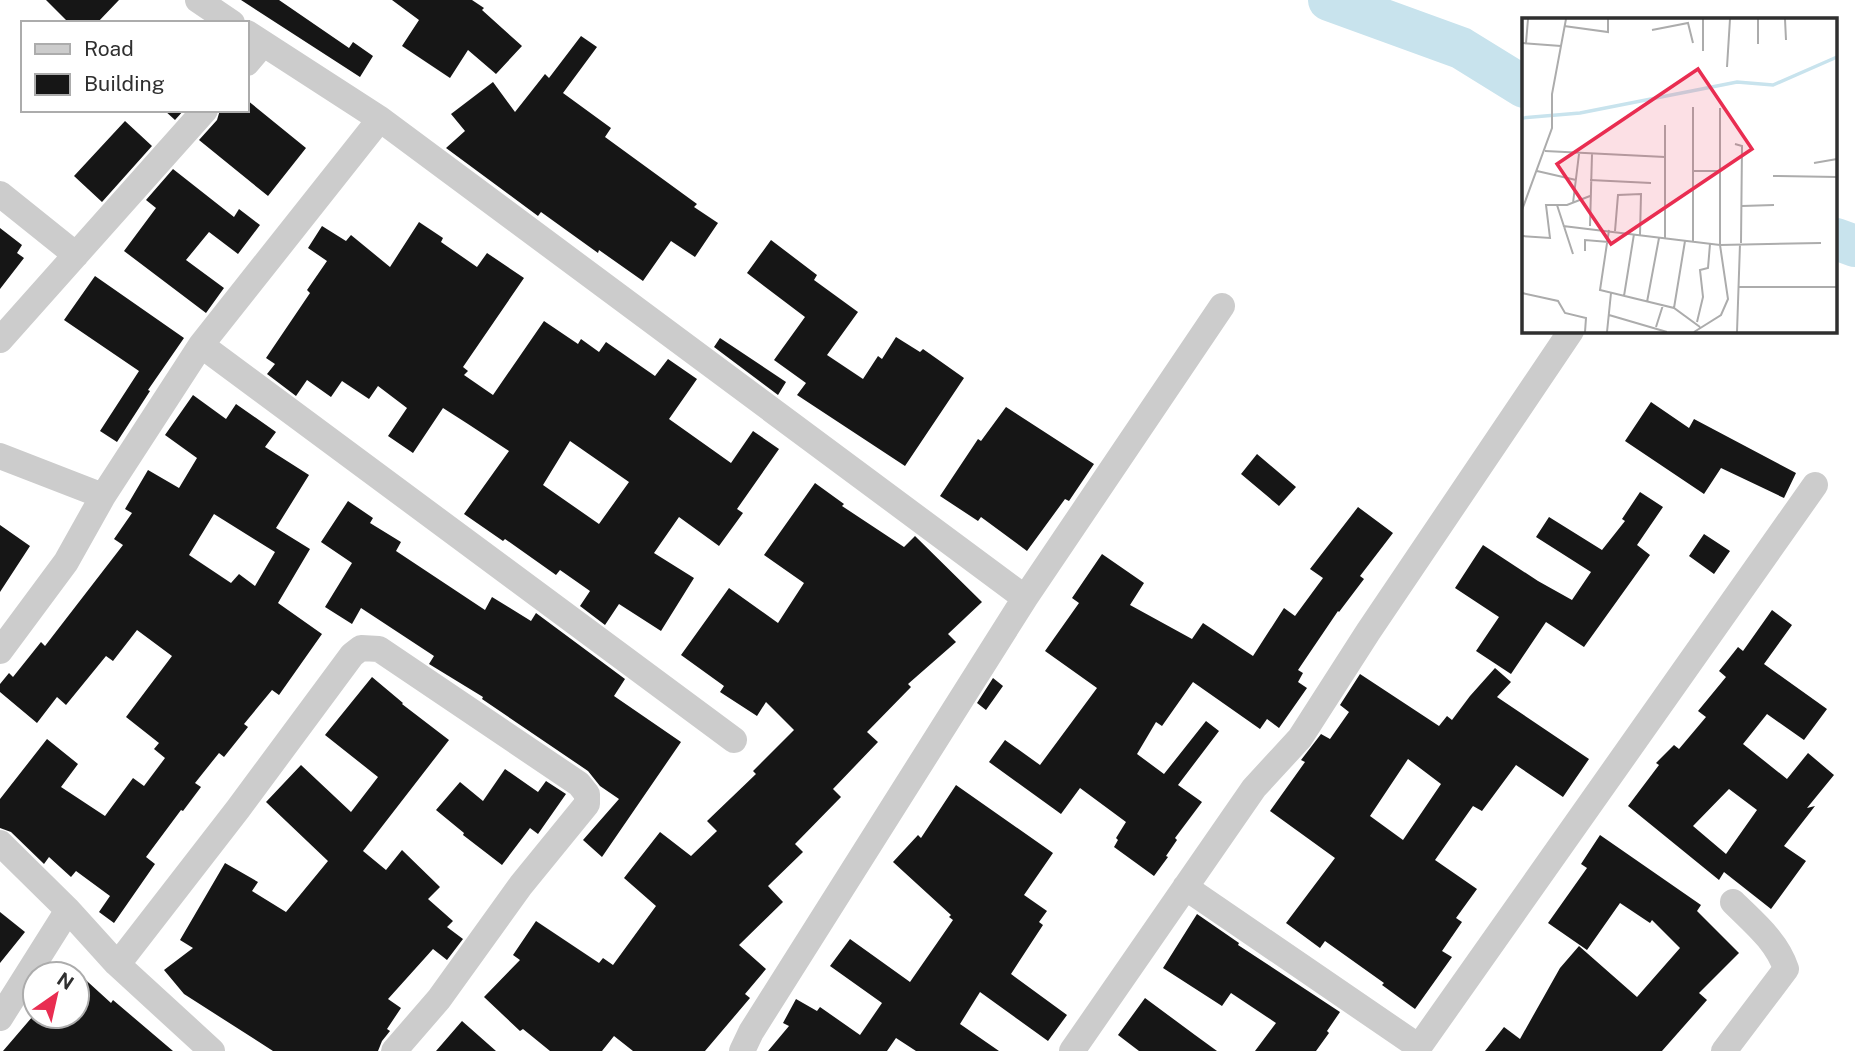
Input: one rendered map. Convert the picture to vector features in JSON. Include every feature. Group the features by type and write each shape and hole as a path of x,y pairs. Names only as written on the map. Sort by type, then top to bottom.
{"street":[{"path":"198,0 229,21"},
{"path":"252,47 380,119 1025,598"},
{"path":"0,340 203,112"},
{"path":"0,651 66,562 103,496 201,345 380,119"},
{"path":"0,194 76,255"},
{"path":"742,1051 751,1032 1025,598 1222,306"},
{"path":"1072,1051 1254,788 1300,738 1368,632 1570,332"},
{"path":"201,345 734,740"},
{"path":"0,456 103,496"},
{"path":"1185,887 1417,1049 1815,485"},
{"path":"116,963 238,809 352,655 361,648 379,649 579,784 587,794 587,804 522,885 439,999 394,1051"},
{"path":"0,843 68,910 116,963 212,1051"},
{"path":"1724,1051 1786,969 1774,943 1733,902"},
{"path":"0,1018 68,910"}],"building":[{"path":"46,0 119,0 99,21 67,21"},
{"path":"241,0 279,0 349,48 353,42 373,56 360,77"},
{"path":"392,0 472,0 484,8 482,10 522,46 496,74 468,50 450,78 402,46 419,20"},
{"path":"581,36 597,47 563,93 611,128 605,137 697,204 694,207 718,223 695,257 671,241 643,281 541,212 538,216 446,148 465,131 451,114 493,82 515,112 545,74 549,78"},
{"path":"248,101 306,148 268,196 199,140 217,120 219,112 248,112"},
{"path":"166,112 182,112 175,120"},
{"path":"125,121 152,146 102,202 74,176"},
{"path":"173,169 234,217 239,209 260,225 238,254 209,232 186,260 224,288 206,313 124,251 156,208 146,200"},
{"path":"419,222 443,238 441,242 477,267 487,253 524,278 463,367 468,371 464,375 493,395 544,321 578,344 581,339 599,352 606,342 655,376 668,359 697,379 669,419 731,463 753,431 779,449 737,509 743,513 719,546 679,517 654,553 694,578 661,631 619,604 605,625 580,606 590,591 560,570 556,575 464,514 509,451 468,424 443,408 413,453 388,436 407,408 378,386 369,399 342,381 331,397 307,380 296,396 267,374 275,364 266,358 310,293 307,290 327,261 308,248 322,226 346,241 351,235 390,267","holes":["570,441 629,482 599,524 543,485"]},
{"path":"0,228 22,245 17,253 24,258 0,289"},
{"path":"771,240 817,275 814,280 858,312 827,355 863,379 878,356 882,359 896,337 920,352 923,349 964,378 905,466 797,395 806,383 774,360 805,317 747,273"},
{"path":"95,276 184,338 148,390 150,391 117,442 100,431 139,371 64,320"},
{"path":"720,338 786,382 778,395 714,347"},
{"path":"193,395 226,419 236,404 276,432 265,447 309,475 276,528 310,549 278,603 322,634 279,695 272,690 244,724 248,727 224,757 219,753 195,783 201,787 146,857 155,864 114,923 99,912 110,896 76,871 71,877 49,857 44,864 11,832 0,828 0,799 47,739 78,764 61,787 105,816 133,778 144,786 165,758 154,749 159,743 126,717 172,656 137,630 113,661 106,656 66,705 57,697 37,723 0,692 0,684 9,673 13,677 41,642 45,646 123,545 114,539 132,513 125,509 148,470 179,488 197,458 165,435","holes":["214,514 275,552 255,586 239,574 231,583 189,555"]},
{"path":"1651,402 1689,428 1694,419 1796,473 1784,498 1721,468 1704,494 1625,441"},
{"path":"1006,407 1094,464 1069,501 1065,499 1027,551 981,517 978,521 940,496 978,439 981,441"},
{"path":"1257,454 1296,487 1279,506 1241,474"},
{"path":"815,483 844,504 842,506 904,547 915,536 982,602 948,634 956,642 908,684 911,687 867,732 878,742 833,789 841,797 795,844 803,852 768,886 783,902 739,945 766,969 745,994 750,998 705,1051 633,1051 614,1036 602,1051 550,1051 523,1029 520,1031 484,997 520,960 513,955 536,921 599,963 603,958 613,965 656,906 624,878 660,832 691,856 717,831 707,821 756,774 753,771 794,730 766,702 757,716 720,692 724,686 681,655 729,588 778,623 804,583 764,555"},
{"path":"1640,492 1663,507 1637,545 1650,555 1584,647 1546,622 1511,674 1476,651 1499,617 1455,588 1483,545 1572,600 1591,572 1536,537 1549,517 1602,550 1625,521 1622,519"},
{"path":"348,501 373,518 370,523 401,542 396,551 485,610 492,597 531,621 536,613 625,679 614,696 681,742 602,857 583,840 619,799 600,786 588,771 482,699 483,697 429,664 434,656 361,608 352,624 325,607 352,563 321,542"},
{"path":"1358,507 1393,533 1360,576 1364,579 1338,611 1298,670 1303,673 1298,682 1307,688 1279,728 1267,719 1260,729 1193,682 1162,726 1156,722 1137,754 1164,774 1206,721 1219,731 1178,785 1202,802 1175,838 1177,840 1166,856 1168,857 1154,876 1114,847 1126,822 1080,788 1061,814 989,762 1005,740 1040,765 1097,688 1045,651 1079,603 1072,598 1102,554 1144,583 1130,605 1192,639 1203,623 1253,656 1284,608 1295,616 1323,578 1310,569"},
{"path":"0,525 30,546 0,592"},
{"path":"1704,534 1730,551 1714,574 1689,556"},
{"path":"1772,610 1792,625 1764,664 1827,709 1804,740 1767,714 1743,744 1787,779 1808,753 1834,775 1807,808 1815,806 1784,846 1806,861 1771,909 1724,872 1719,880 1628,806 1659,765 1656,763 1674,745 1679,749 1706,717 1698,711 1726,677 1719,671 1738,647 1743,651","holes":["1729,789 1757,810 1726,854 1693,826"]},
{"path":"1495,668 1511,682 1497,697 1589,759 1563,797 1516,765 1482,811 1473,806 1435,860 1477,889 1456,918 1462,922 1442,951 1452,957 1415,1009 1325,941 1320,948 1286,923 1335,858 1270,811 1305,762 1301,760 1321,734 1330,739 1349,712 1340,705 1360,674 1439,726 1447,716 1452,720","holes":["1408,759 1441,784 1403,840 1370,816"]},
{"path":"372,677 449,740 363,851 386,870 402,850 440,887 428,899 453,921 447,927 463,939 447,960 433,949 388,999 401,1008 387,1029 390,1031 378,1051 273,1051 184,994 164,970 193,948 180,940 225,863 258,882 252,891 286,912 328,861 266,802 301,765 351,812 378,777 325,735"},
{"path":"993,678 1003,686 986,710 977,703"},
{"path":"505,769 538,792 546,781 566,794 538,834 530,828 502,865 436,810 460,782 483,801"},
{"path":"956,785 1053,853 1024,895 1047,911 1039,922 1043,925 1011,974 1067,1015 1048,1041 980,992 960,1024 999,1051 916,1051 896,1038 887,1051 768,1051 789,1026 783,1023 796,999 817,1011 820,1007 860,1035 882,1003 830,966 850,939 910,982 953,920 949,917 951,915 893,862 918,835 921,838"},
{"path":"1600,835 1701,905 1697,911 1739,953 1699,993 1707,1000 1662,1051 1485,1051 1504,1027 1520,1039 1560,968 1579,946 1637,997 1680,948 1652,920 1650,923 1620,903 1587,950 1548,923 1587,868 1581,864"},
{"path":"0,912 25,932 0,963"},
{"path":"1197,914 1239,943 1238,945 1340,1012 1316,1051 1255,1051 1276,1023 1231,993 1222,1006 1163,968"},
{"path":"91,985 173,1051 3,1051 21,1030 91,1030"},
{"path":"1145,998 1217,1051 1139,1051 1118,1035"},
{"path":"462,1021 496,1051 436,1051"}],"waterway":[{"path":"1329,0 1461,48 1522,86"},
{"path":"1838,240 1855,246"}]}
